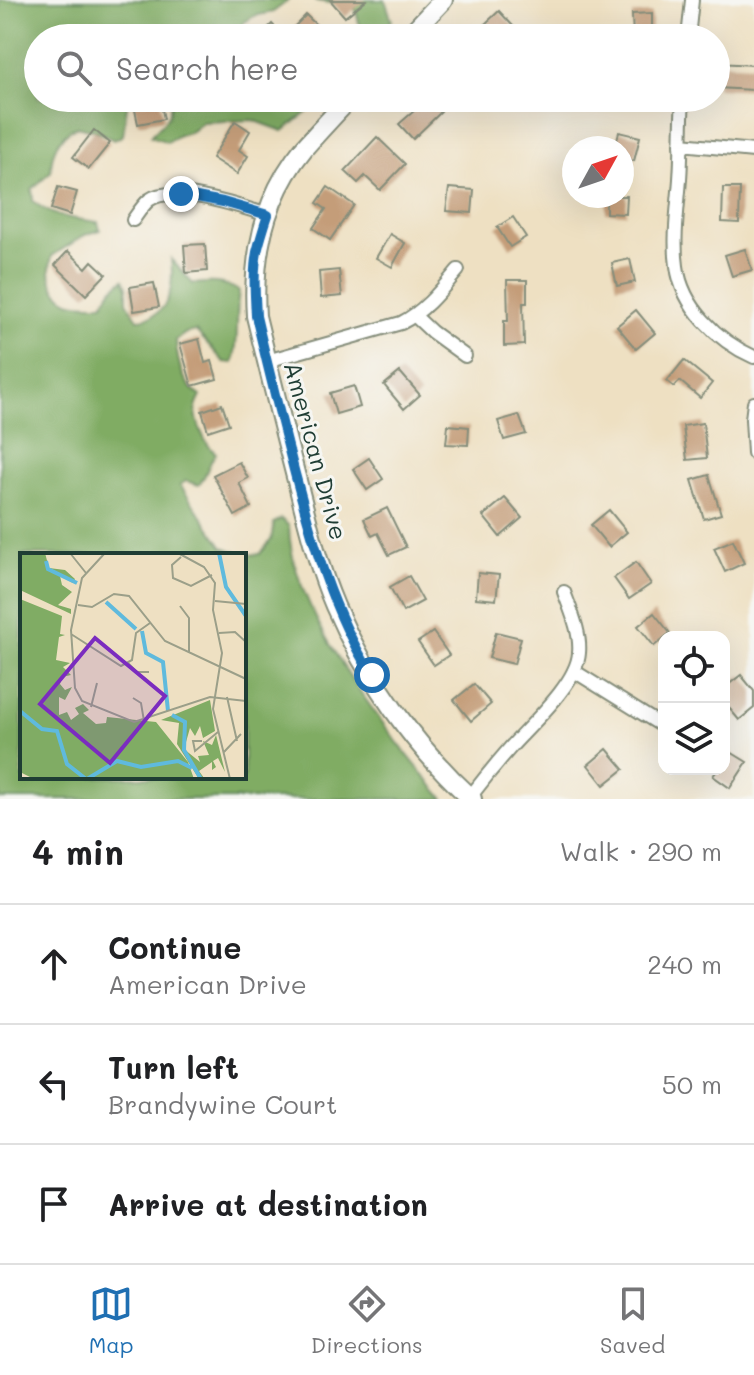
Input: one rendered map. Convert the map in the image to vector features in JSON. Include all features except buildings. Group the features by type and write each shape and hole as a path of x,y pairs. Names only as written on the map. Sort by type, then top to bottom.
{"street":[{"path":"420,24 443,0"},
{"path":"689,24 692,0"},
{"name":"American Drive","path":"337,112 303,150 273,197 257,252 254,284 256,316 313,544 335,605 386,700 418,742 471,798"},
{"path":"682,112 676,248 678,272 686,294 710,329 754,357"},
{"path":"681,144 754,151"},
{"path":"133,220 148,201 167,194 192,195 268,215"},
{"path":"267,361 401,323 415,316 458,270"},
{"path":"415,316 465,356"},
{"path":"754,403 754,453"},
{"path":"471,798 506,752 562,690 574,671 580,652 579,642 564,592"},
{"path":"574,671 658,723"}],"green space":[{"path":"0,0 289,0 273,12 254,16 243,24 24,24 24,112 126,112 123,135 114,140 97,131 77,126 65,134 54,151 51,172 32,189 33,201 41,207 56,214 98,222 100,230 85,235 52,256 52,282 58,293 69,301 103,304 110,291 124,279 127,302 138,319 149,317 164,306 168,298 172,279 171,259 193,284 217,283 239,291 233,363 224,362 196,331 176,340 182,372 189,386 201,396 196,409 199,427 216,453 199,485 186,481 180,485 223,547 240,553 20,553 20,779 246,779 246,555 260,554 271,540 274,523 281,519 289,526 294,560 306,596 346,671 444,799 0,799"},
{"path":"313,0 385,0 392,21 388,24 359,24 355,8"},
{"path":"170,112 307,112 283,131 253,120 203,122 192,131 167,142 151,136"}],"route":[{"path":"181,194 268,215 257,252 254,284 256,316 313,544 335,605 372,675"}]}
